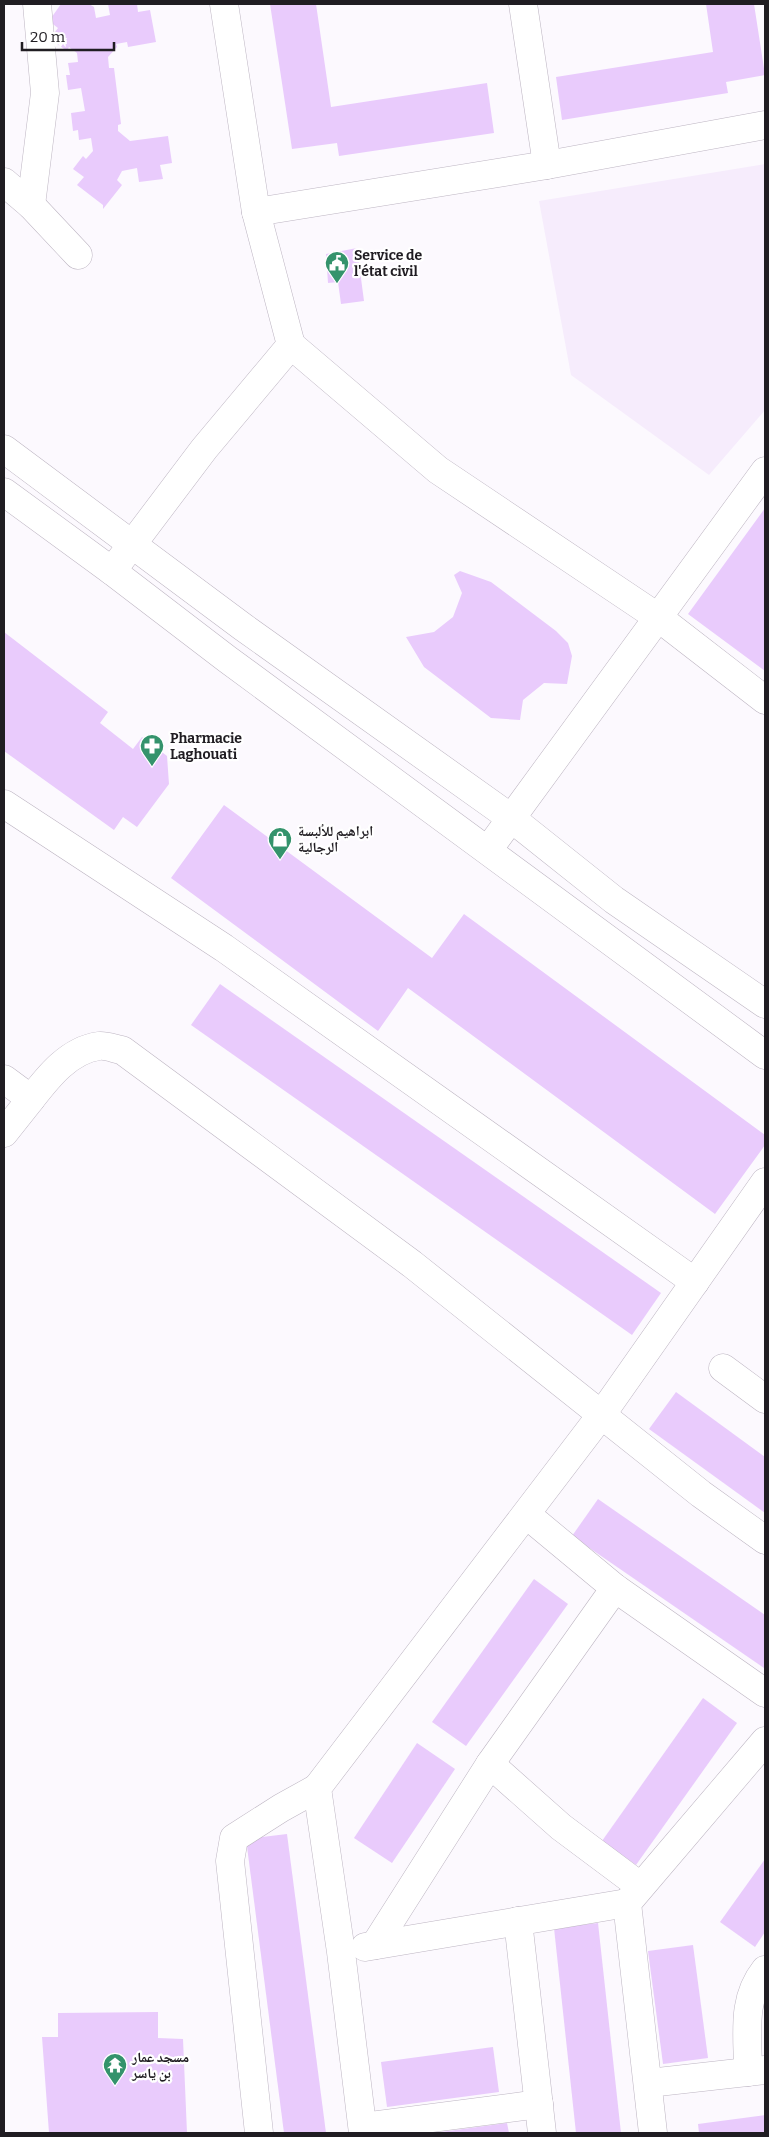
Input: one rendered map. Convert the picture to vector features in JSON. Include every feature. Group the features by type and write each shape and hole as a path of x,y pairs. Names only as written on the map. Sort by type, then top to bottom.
{"street":[{"path":"31,205 45,94 37,4"},
{"path":"224,4 256,212 291,345 438,470 659,618 765,700"},
{"path":"523,4 547,165"},
{"path":"256,212 547,165 765,125"},
{"path":"4,182 31,205 78,255"},
{"path":"112,571 130,544 204,449 291,345"},
{"path":"4,449 357,710 511,818 614,900 765,1004"},
{"path":"488,850 765,471"},
{"path":"4,492 112,571 227,660 765,1055"},
{"path":"4,804 224,948 695,1282"},
{"path":"4,1133 49,1076 78,1052 100,1045 122,1050 412,1264 701,1494 765,1540"},
{"path":"4,1080 31,1099"},
{"path":"259,2133 230,1861 234,1838 317,1788 527,1516 602,1414 765,1182"},
{"path":"723,1368 765,1398"},
{"path":"527,1516 615,1588 765,1693"},
{"path":"375,1945 490,1764 615,1588"},
{"path":"341,1952 518,1922 634,1894 765,1741"},
{"path":"490,1764 634,1894 653,2133"},
{"path":"317,1788 341,1952 363,2130 539,2104"},
{"path":"518,1922 542,2133"},
{"path":"649,2083 757,2071 748,1999 757,1980 765,1970"}],"shaded area":[{"path":"765,164 765,410 709,475 571,375 539,201"}],"building":[{"path":"61,4 89,4 94,7 96,18 110,15 108,4 137,4 138,12 150,10 156,42 128,47 127,42 116,44 117,47 108,57 109,68 114,68 121,124 118,125 118,131 130,141 168,136 172,163 160,165 163,179 139,182 137,168 122,171 117,180 122,185 103,209 103,205 77,185 84,177 73,169 83,156 86,159 93,151 91,138 79,140 78,130 73,131 71,113 85,111 81,88 68,90 66,75 70,75 68,63 78,62 77,53 69,47 67,51 50,39 58,28 49,21"},
{"path":"270,4 316,4 331,107 487,83 494,133 339,156 337,143 292,149"},
{"path":"706,4 754,4 765,75 726,82 728,93 562,120 556,77 713,52"},
{"path":"357,248 364,301 341,304 338,282 328,283 326,254"},
{"path":"765,508 764,598 765,671 688,614"},
{"path":"460,571 491,582 556,631 568,643 572,656 567,684 544,683 523,700 520,720 491,718 424,667 406,637 434,632 453,617 462,593 454,575"},
{"path":"4,632 108,712 100,723 133,749 142,737 167,756 169,784 137,827 123,817 114,830 4,751"},
{"path":"224,805 432,958 464,914 765,1135 765,1145 715,1214 408,988 378,1031 171,878"},
{"path":"220,984 661,1293 632,1335 191,1025"},
{"path":"676,1392 765,1457 765,1513 649,1429"},
{"path":"598,1499 765,1615 764,1668 572,1536"},
{"path":"534,1579 568,1604 466,1746 432,1722"},
{"path":"703,1698 737,1723 636,1865 602,1841"},
{"path":"417,1743 455,1769 392,1863 354,1838"},
{"path":"287,1834 326,2133 284,2133 246,1839"},
{"path":"765,1859 765,1932 755,1947 720,1922"},
{"path":"598,1923 621,2133 576,2133 554,1928"},
{"path":"693,1945 708,2058 663,2064 648,1951"},
{"name":"مسجد عمار بن ياسر","path":"158,2012 158,2038 183,2039 187,2133 49,2133 42,2037 58,2037 58,2013"},
{"path":"493,2047 499,2092 387,2107 381,2062"},
{"path":"765,2115 765,2133 699,2133 698,2124"},
{"path":"507,2123 509,2133 441,2133 441,2132"}],"place":[{"name":"Service de l'état civil","path":"337,284"},
{"name":"Pharmacie Laghouati","path":"152,767"},
{"name":"ابراهيم للألبسة الرجالية","path":"280,860"},
{"name":"مسجد عمار بن ياسر","path":"115,2086"}]}
